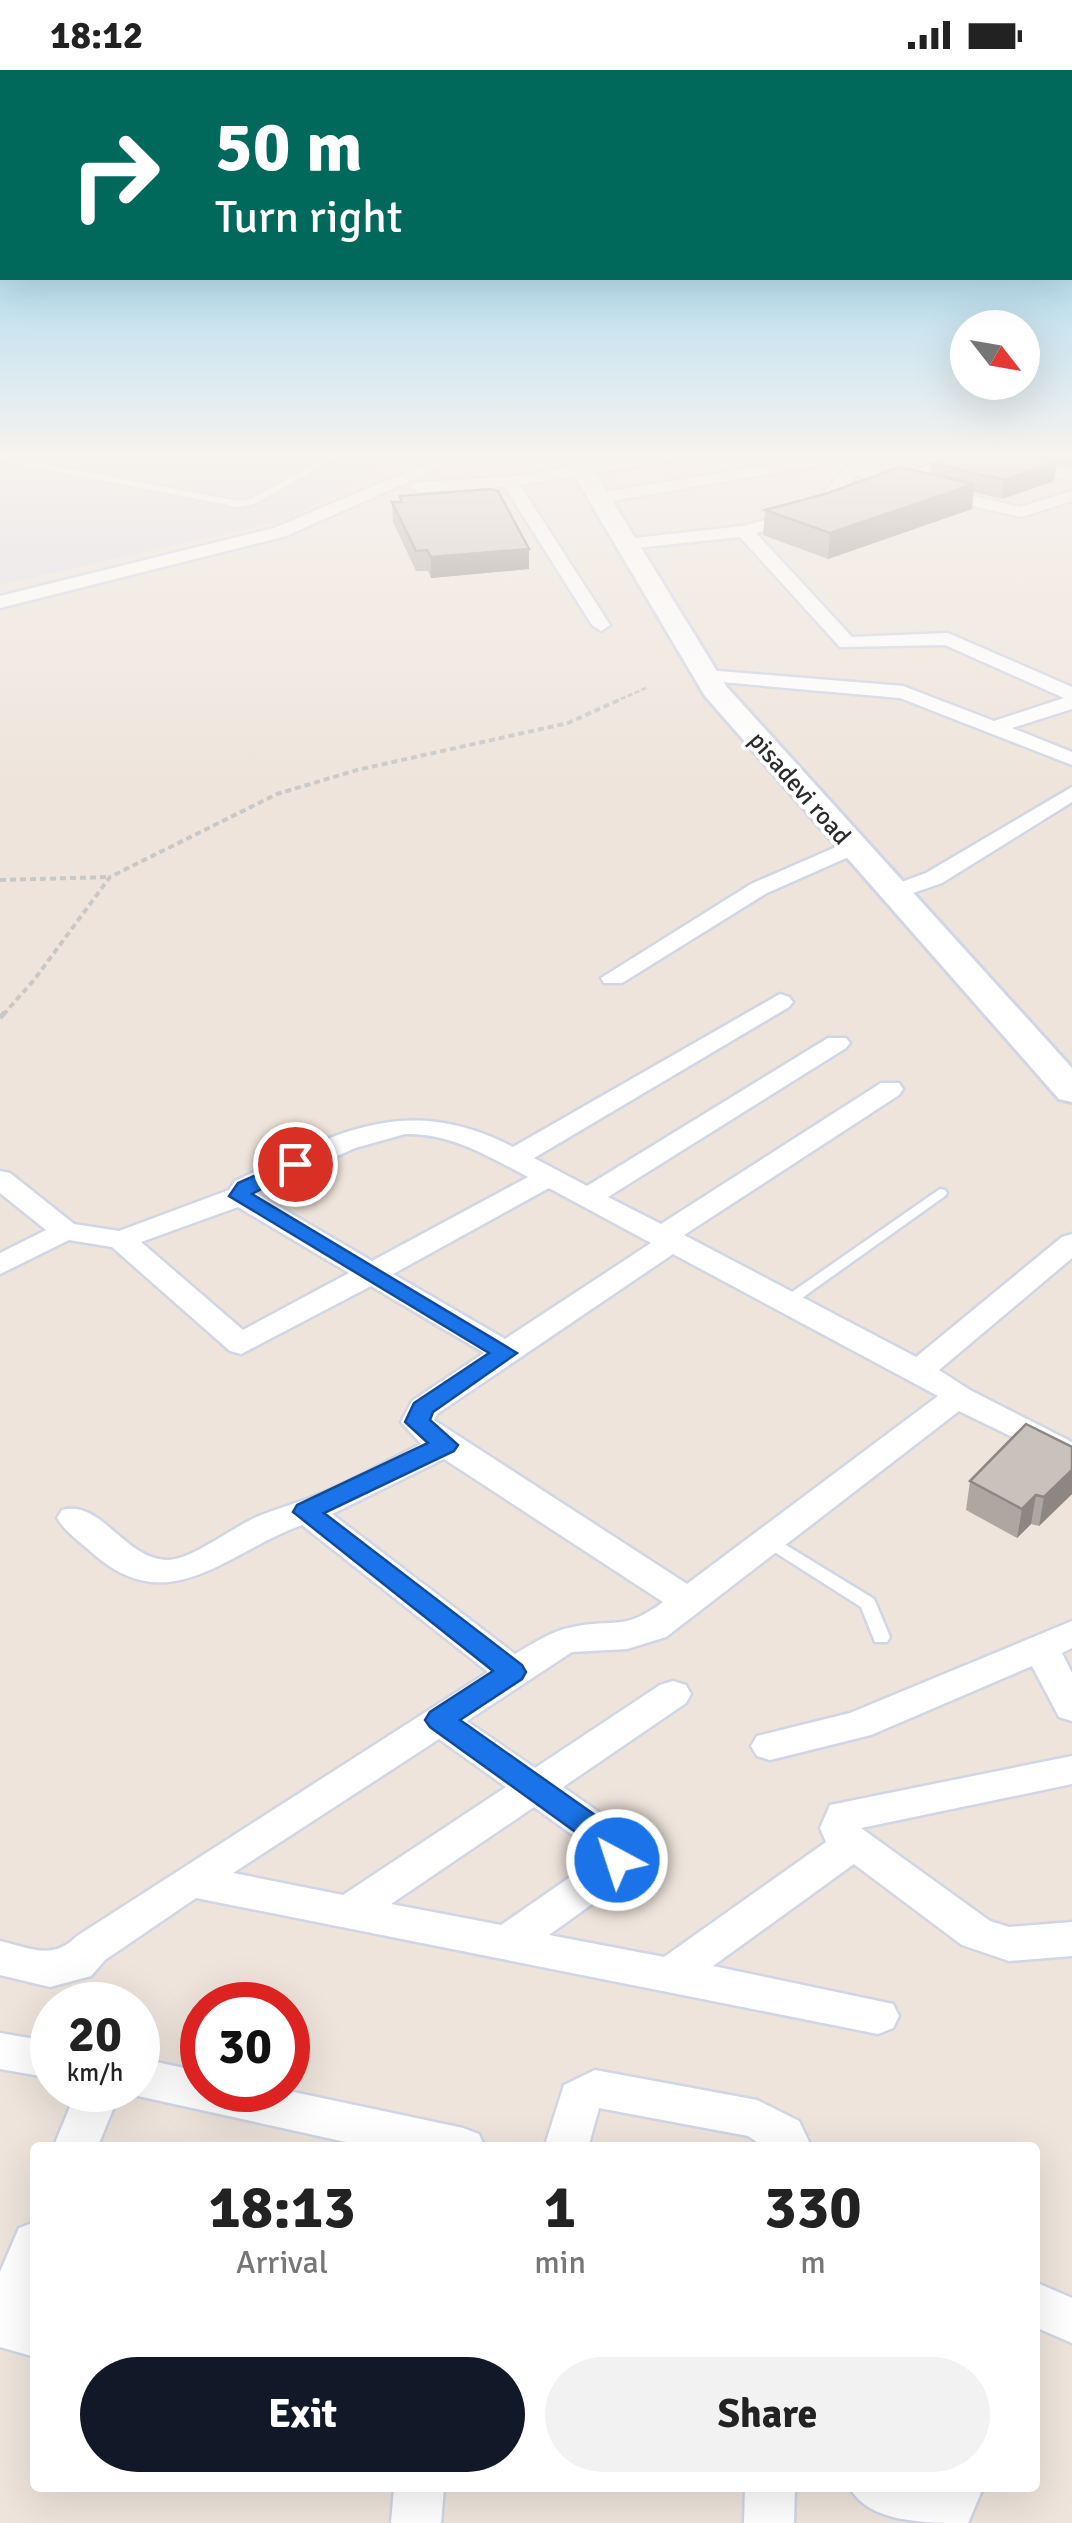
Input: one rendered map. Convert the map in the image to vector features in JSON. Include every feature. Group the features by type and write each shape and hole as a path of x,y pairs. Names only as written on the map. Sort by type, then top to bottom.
{"street":[{"path":"0,602 138,567"},
{"path":"564,567 601,625"},
{"name":"pisadevi road","path":"640,567 706,676 852,847 1072,1091"},
{"path":"778,567 846,643 948,639 1072,694"},
{"path":"706,676 904,692 1072,759"},
{"path":"992,728 1072,702"},
{"path":"893,893 934,878 1072,792"},
{"path":"613,978 684,932 819,860 852,847"},
{"path":"514,1158 780,1002"},
{"path":"588,1197 838,1043"},
{"path":"687,1601 446,1445 417,1422 423,1408 890,1089"},
{"path":"0,1180 65,1231 121,1240 240,1196 245,1187 320,1152 405,1126 449,1130 514,1158 1072,1455"},
{"path":"121,1240 241,1344 550,1177"},
{"path":"240,1196 506,1353"},
{"path":"0,1265 65,1231"},
{"path":"918,1371 1072,1244"},
{"path":"0,1958 50,1970 64,1968 190,1880 567,1640 620,1640 641,1634 956,1396"},
{"path":"74,1518 122,1558 145,1569 170,1572 189,1567 270,1524 306,1512 446,1445"},
{"path":"306,1512 513,1672"},
{"path":"770,1746 858,1724 1057,1641 1072,1707"},
{"path":"349,1912 674,1694"},
{"path":"440,1720 612,1842 617,1860 613,1868 507,1942"},
{"path":"1072,1770 844,1816 838,1828 976,1934 1010,1944 1072,1939"},
{"path":"670,1975 854,1844"},
{"path":"190,1880 878,2016"},
{"path":"0,2050 30,2056"},
{"path":"160,2082 436,2142"},
{"path":"568,2142 579,2098 595,2089 757,2119 786,2142"},
{"path":"77,2142 90,2112"},
{"path":"30,2256 0,2325 30,2334"},
{"path":"416,2523 419,2492"},
{"path":"769,2523 770,2492"},
{"path":"883,2492 942,2523 956,2492"}],"lane":[{"path":"788,1302 940,1193"},
{"path":"768,1540 868,1603 880,1637"}],"path":[{"path":"0,880 110,876 278,794 357,770 568,723 646,688"},
{"path":"0,1018 34,980 110,876"}],"shaded area":[{"path":"0,567 76,567 0,585"}],"building":[{"path":"1026,1424 1072,1447 1072,1470 1044,1497 1036,1495 1022,1509 970,1481"}],"route":[{"path":"295,1164 245,1187 240,1196 506,1353 423,1408 417,1422 446,1445 306,1512 513,1672 440,1720 612,1842 617,1860"}]}
